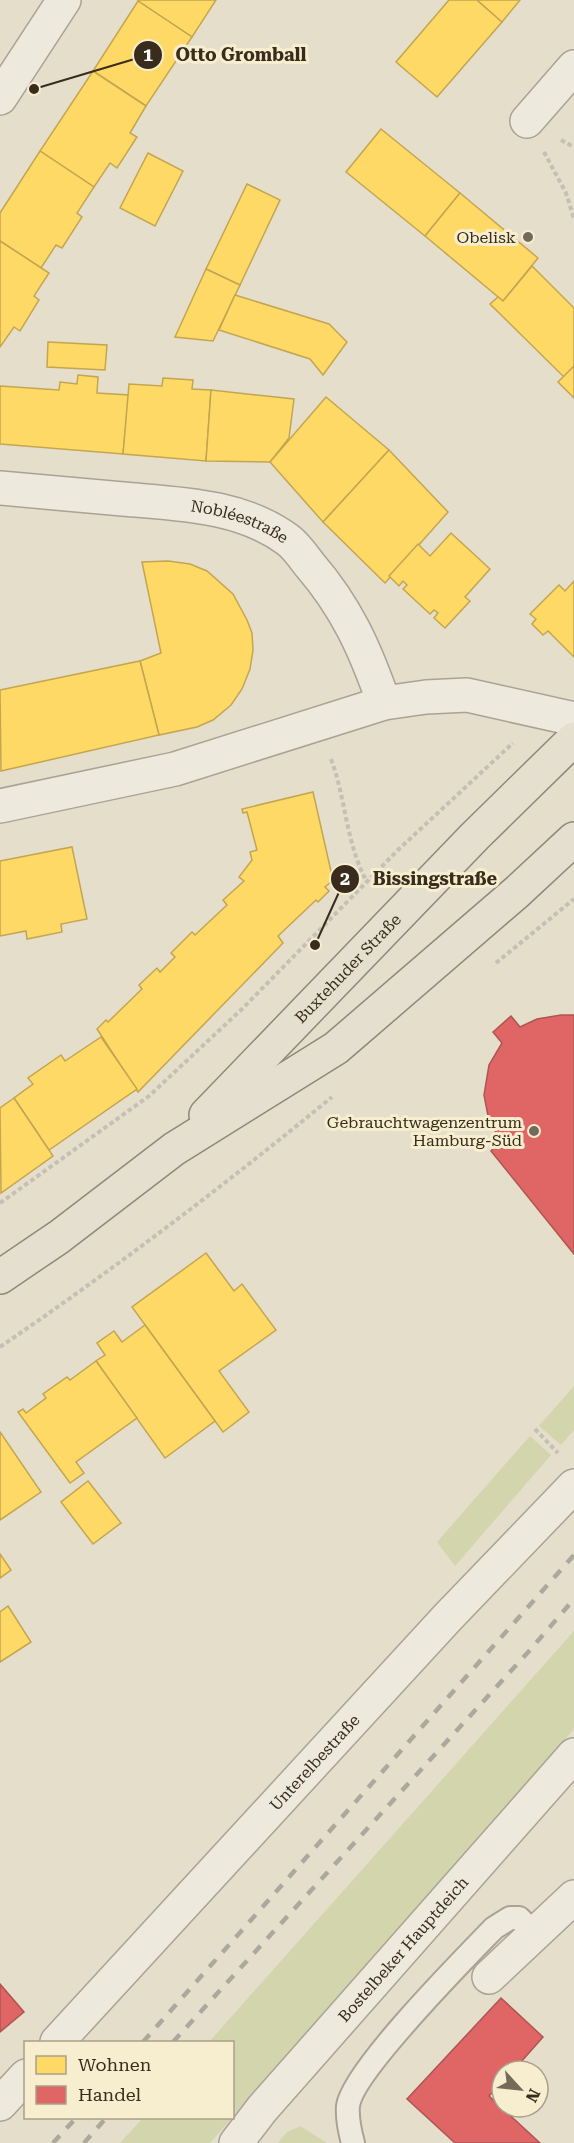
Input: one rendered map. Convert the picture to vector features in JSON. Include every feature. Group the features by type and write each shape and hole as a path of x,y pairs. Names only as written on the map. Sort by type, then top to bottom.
{"main road":[{"name":"Buxtehuder Straße","path":"174,1149 443,869 574,739"},
{"name":"Buxtehuder Straße","path":"0,1277 59,1237 174,1149 336,1048 517,892 574,839"}],"street":[{"path":"0,98 64,0"},
{"path":"527,122 574,67"},
{"name":"Nobléestraße","path":"0,488 183,504 233,513 269,527 290,542 320,576 352,624 367,656 384,703"},
{"path":"0,806 175,769 384,703 426,697 467,695 560,715"},
{"name":"Unterelbestraße","path":"59,2041 448,1617 574,1486"},
{"name":"Bostelbeker Hauptdeich","path":"236,2143 262,2109 574,1755"},
{"path":"489,1977 574,1897"},
{"path":"0,2104 24,2078"}],"lane":[{"path":"352,2143 348,2105 359,2082 386,2045 494,1928 510,1918 519,1918 535,1934"}],"path":[{"path":"566,193 574,219"},
{"path":"0,1203 149,1096 242,1009 367,882 560,715"},
{"path":"317,724 337,774 357,863 367,882"},
{"path":"490,968 574,899"},
{"path":"0,1347 102,1276 266,1152 340,1091"},
{"path":"535,1429 557,1451"}],"green space":[{"path":"574,1386 574,1430 561,1445 539,1426"},
{"path":"530,1436 551,1455 455,1566 437,1542"},
{"path":"574,1631 574,1729 234,2115 234,2041 210,2041"},
{"path":"142,2119 231,2119 210,2143 120,2143"},
{"path":"300,2126 327,2143 278,2143 286,2133"}],"building: Wohnen":[{"path":"139,0 216,0 192,37"},
{"path":"449,0 477,0 502,22 437,97 396,62"},
{"path":"477,0 520,0 502,22"},
{"path":"138,1 192,37 146,106 93,71"},
{"path":"93,71 146,106 130,133 137,137 117,168 110,163 94,187 40,151"},
{"path":"381,129 460,193 425,236 346,172"},
{"path":"40,151 94,187 77,213 82,217 62,248 56,245 41,268 0,241 0,213"},
{"path":"148,153 183,171 155,226 120,208"},
{"path":"247,184 280,200 240,285 206,269"},
{"path":"460,193 538,258 503,301 425,236"},
{"path":"0,241 49,273 34,296 39,300 20,331 14,327 0,347"},
{"path":"532,266 574,308 574,366 564,377 490,304 498,297 503,301"},
{"path":"206,269 240,285 213,341 175,337"},
{"path":"235,295 329,324 347,342 323,375 310,359 219,330"},
{"path":"48,342 107,345 105,370 47,367"},
{"path":"574,366 574,398 558,382"},
{"path":"78,375 98,377 97,393 129,395 123,454 0,444 0,386 59,390 60,382 77,384"},
{"path":"163,378 193,380 192,389 211,390 206,461 123,454 129,384 162,386"},
{"path":"211,390 294,399 289,438 270,462 206,461"},
{"path":"326,397 389,450 323,522 270,462"},
{"path":"389,450 448,512 385,583 323,522"},
{"path":"451,533 490,569 465,597 470,601 445,628 434,618 438,613 434,610 430,614 403,589 407,585 403,581 399,586 389,576 418,544 430,556"},
{"path":"168,561 190,564 207,571 233,594 252,633 253,650 250,669 242,689 231,705 213,720 197,727 159,735 140,661 161,653 142,562"},
{"path":"574,581 574,657 548,631 543,635 532,624 536,619 530,614 559,585 565,591"},
{"path":"140,661 159,735 1,771 0,690"},
{"path":"313,792 333,880 325,887 329,891 318,902 316,900 278,936 283,943 138,1092 97,1029 106,1020 108,1022 142,989 139,985 157,968 160,972 175,957 171,953 192,932 195,935 227,905 223,900 244,881 239,877 252,860 250,852 257,850 247,812 243,813 242,809"},
{"path":"72,847 87,919 61,924 62,932 27,939 26,931 0,936 0,861"},
{"path":"101,1037 137,1089 49,1150 14,1098 33,1084 28,1078 61,1055 65,1061"},
{"path":"14,1098 53,1156 1,1193 0,1108"},
{"path":"206,1253 234,1291 242,1284 276,1330 219,1371 249,1412 223,1432 132,1307"},
{"path":"145,1325 215,1421 165,1458 96,1361 105,1355 97,1343 114,1331 122,1342"},
{"path":"96,1361 137,1418 76,1462 84,1473 70,1483 18,1412 23,1409 26,1413 46,1398 43,1394 67,1377 70,1380"},
{"path":"0,1432 41,1492 0,1520"},
{"path":"88,1481 121,1523 93,1544 61,1502"},
{"path":"0,1554 11,1570 0,1578"},
{"path":"8,1606 31,1642 0,1662 0,1612"}],"building: Handel":[{"name":"Gebrauchtwagenzentrum Hamburg-Süd","path":"574,1015 574,1254 491,1151 500,1141 488,1116 484,1095 489,1065 502,1043 493,1032 511,1016 520,1027 537,1019"},
{"path":"0,1984 24,2012 0,2032"},
{"path":"501,1998 543,2037 524,2059 490,2059 490,2119 514,2119 540,2143 455,2143 407,2099"}],"railway":[{"path":"144,2041 574,1555"},
{"path":"174,2041 574,1599"},
{"path":"53,2143 75,2119"},
{"path":"84,2143 105,2119"}],"place":[{"name":"Otto Gromball","path":"34,89"},
{"name":"Obelisk","path":"528,237"},
{"name":"Bissingstraße","path":"315,945"},
{"name":"Gebrauchtwagenzentrum Hamburg-Süd","path":"534,1131"}]}
